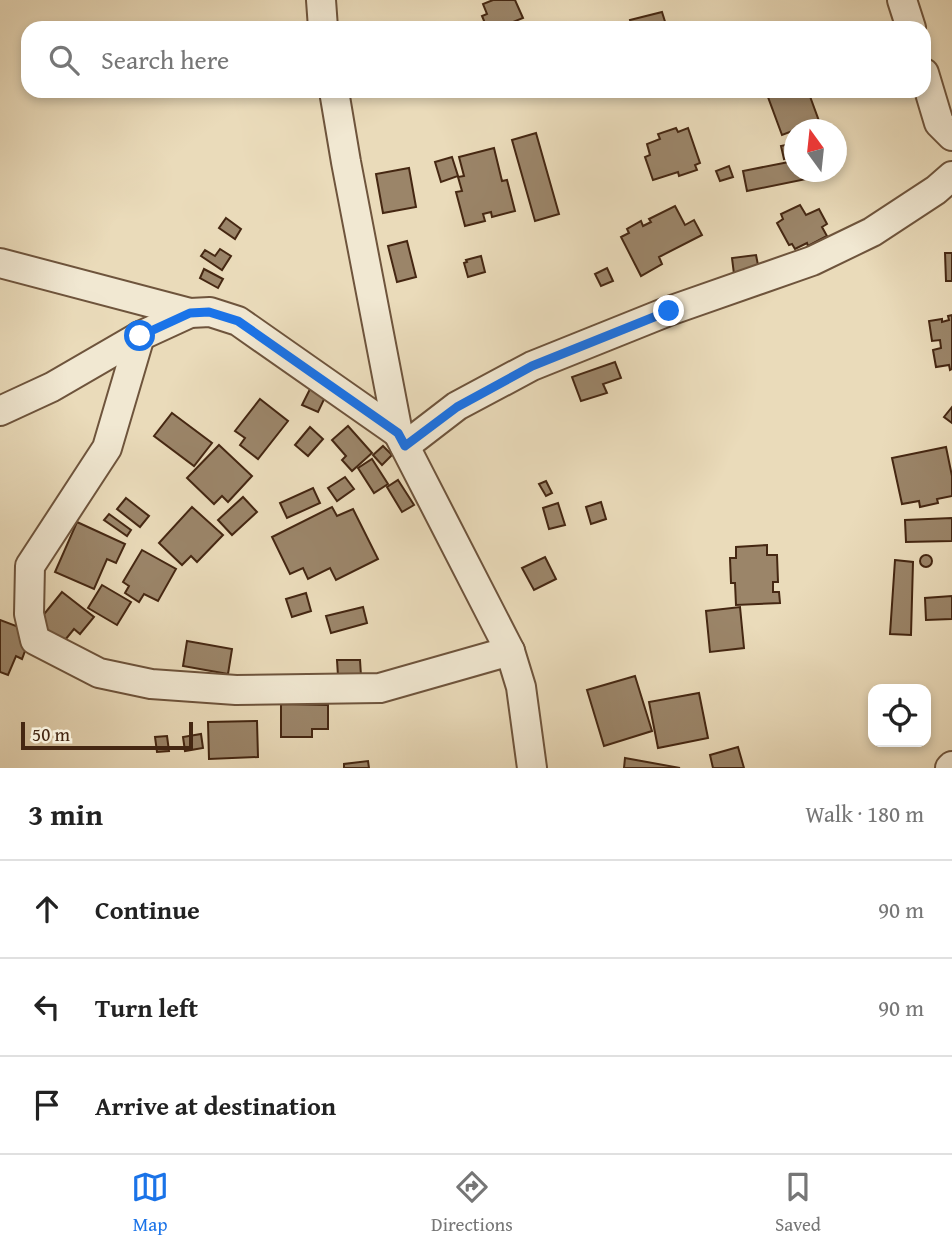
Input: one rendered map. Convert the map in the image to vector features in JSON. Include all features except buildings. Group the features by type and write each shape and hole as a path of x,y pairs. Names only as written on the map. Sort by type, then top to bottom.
{"street":[{"path":"902,0 909,21"},
{"path":"931,96 939,123 952,136"},
{"path":"335,98 401,439 510,651 521,687 532,768"},
{"path":"401,439 532,366 669,311 812,261 872,232 936,190 952,176"},
{"path":"0,263 190,313 209,312 238,321 401,439"},
{"path":"0,411 52,387 140,336 190,313"},
{"path":"140,336 107,448 30,566 29,614 35,640 99,673 151,684 236,690 380,688 510,651"}],"route":[{"path":"140,336 190,313 209,312 238,321 398,433 405,446 457,407 532,366 669,311"}]}
